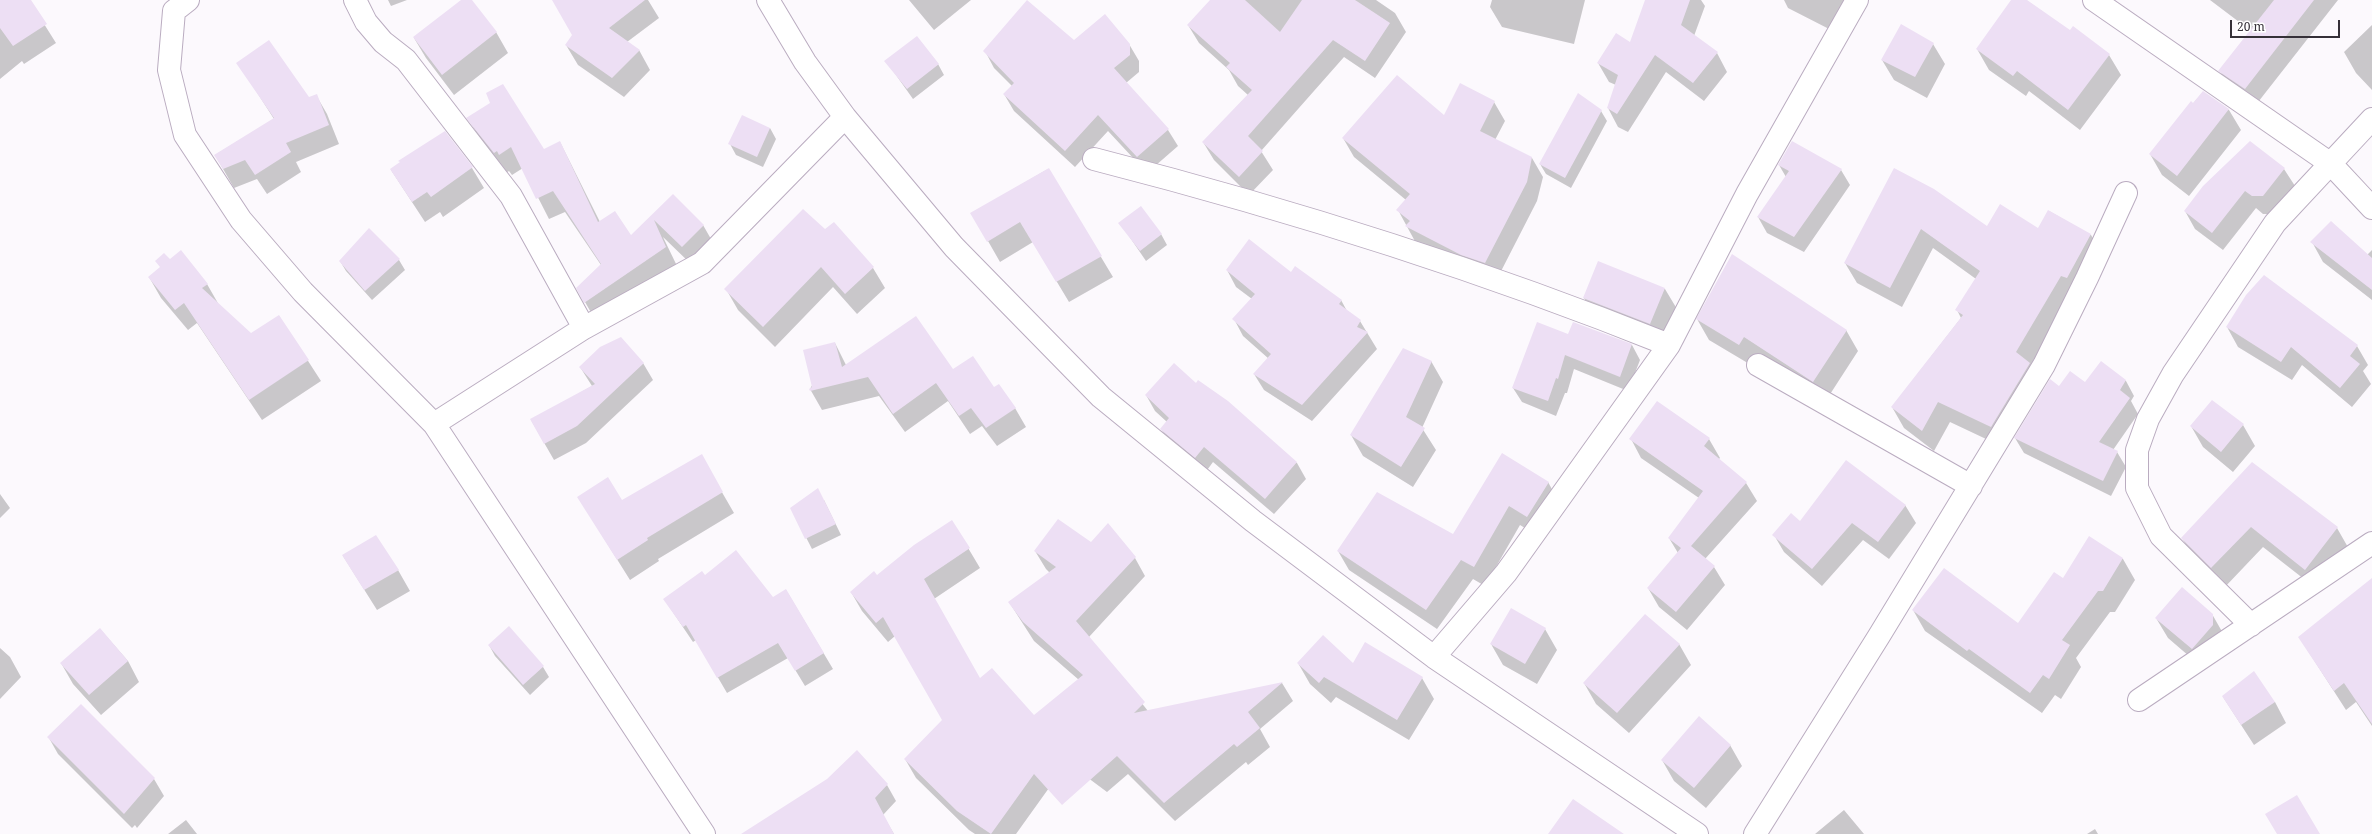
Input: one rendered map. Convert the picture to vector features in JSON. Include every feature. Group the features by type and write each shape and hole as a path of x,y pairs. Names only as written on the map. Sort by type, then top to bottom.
{"street":[{"path":"354,0 366,22 383,42 406,60 511,196 584,328"},
{"path":"768,0 805,62 845,117 954,247 1101,397 1253,521 1434,657 1696,834"},
{"path":"1434,657 1506,573 1669,345 1747,194 1857,0"},
{"path":"2094,0 2331,164 2372,208"},
{"path":"176,4 169,70 185,135 241,220 303,292 434,424 704,834"},
{"path":"434,424 584,328 702,263 845,117"},
{"path":"2251,625 2161,536 2137,488 2137,450 2148,419 2173,374 2231,285 2275,223 2372,119"},
{"path":"1094,159 1180,181 1394,244 1608,321 1669,345"},
{"path":"1755,834 1971,486 2044,365 2087,278 2126,193"},
{"path":"1758,365 1971,486"},
{"path":"2139,700 2372,544"}],"building":[{"path":"0,0 31,0 47,24 13,46 0,28"},
{"path":"461,0 472,0 497,32 442,75 413,37"},
{"path":"552,0 645,0 609,28 640,50 612,78 565,45 572,35"},
{"path":"1027,0 1074,40 1105,14 1130,44 1130,55 1114,68 1169,129 1137,157 1098,115 1065,151 1003,94 1014,83 983,51"},
{"path":"1210,0 1245,0 1280,32 1302,0 1355,0 1390,23 1365,61 1333,40 1248,136 1263,151 1239,177 1202,142 1252,90 1226,67 1230,63 1187,25"},
{"path":"1645,0 1690,0 1681,25 1718,52 1693,83 1655,55 1617,114 1607,108 1618,75 1597,63 1616,33 1630,42"},
{"path":"2011,0 2027,0 2070,30 2073,26 2110,54 2068,110 2017,71 2013,76 1976,49"},
{"path":"2274,0 2314,0 2245,89 2218,71"},
{"path":"1901,24 1934,43 1915,77 1881,60"},
{"path":"917,36 939,64 907,89 884,61"},
{"path":"269,40 309,97 317,94 329,125 286,143 291,152 255,175 245,160 223,169 214,155 274,118 236,63"},
{"path":"1397,75 1444,115 1460,83 1495,101 1480,131 1532,157 1527,182 1485,263 1461,255 1405,226 1410,221 1396,210 1410,194 1342,138"},
{"path":"503,84 544,149 560,141 598,222 615,211 631,235 673,194 704,225 682,247 654,220 666,247 584,303 576,288 601,264 553,191 536,199 511,147 499,155 497,151 494,153 466,118 490,103 486,93"},
{"path":"2203,91 2229,109 2177,176 2149,154 2191,101 2193,103"},
{"path":"1578,93 1602,110 1565,178 1539,164"},
{"path":"742,115 770,128 757,157 728,144"},
{"path":"445,131 473,167 431,197 427,192 412,202 390,169 400,162 398,161"},
{"path":"1792,141 1842,169 1794,237 1757,217 1789,171 1778,165"},
{"path":"2250,141 2285,168 2263,196 2252,196 2245,191 2212,233 2184,211 2203,186"},
{"path":"1049,168 1102,256 1056,282 1020,222 987,242 970,213"},
{"path":"1894,168 1934,189 1987,226 2000,204 2038,228 2048,210 2091,234 2067,278 2061,276 2016,352 2030,363 1991,427 1938,402 1922,431 1891,407 1963,315 1955,310 1980,271 1921,229 1890,288 1844,263"},
{"path":"1141,206 1162,234 1140,251 1118,223"},
{"path":"803,209 825,229 834,222 874,267 845,294 821,267 763,327 724,289"},
{"path":"2331,221 2372,258 2372,290 2310,242"},
{"path":"369,228 400,259 365,291 339,261"},
{"path":"1249,239 1291,272 1295,266 1342,300 1339,304 1361,320 1357,327 1368,332 1302,405 1253,374 1271,354 1232,319 1255,294 1226,270"},
{"path":"181,250 208,284 202,288 251,333 279,315 309,360 249,400 184,303 175,310 148,277 160,267 155,261 164,253 170,259"},
{"path":"1732,254 1847,330 1813,382 1744,337 1739,345 1696,319"},
{"path":"1598,261 1665,288 1650,324 1583,298"},
{"path":"2264,275 2358,345 2350,356 2360,364 2340,388 2291,347 2281,362 2226,327 2246,295"},
{"path":"916,316 953,369 973,356 994,387 999,384 1016,408 986,428 971,408 959,416 936,383 893,414 868,377 810,391 809,389 812,387 803,350 835,342 842,367"},
{"path":"1537,322 1568,334 1573,322 1632,344 1620,377 1565,355 1558,379 1556,378 1548,401 1512,388"},
{"path":"621,337 644,363 577,426 544,444 530,419 595,384 579,367 600,347"},
{"path":"1403,348 1432,361 1406,417 1425,428 1401,467 1350,435"},
{"path":"2101,361 2126,380 2120,390 2130,398 2099,442 2118,451 2103,481 2014,438 2050,379 2059,386 2070,371 2085,382"},
{"path":"1174,363 1196,383 1198,380 1228,401 1297,462 1265,499 1204,447 1195,458 1160,429 1169,418 1145,395"},
{"path":"2212,400 2244,424 2221,452 2190,426"},
{"path":"1657,401 1710,438 1704,446 1747,482 1691,546 1715,566 1676,612 1647,588 1681,548 1668,538 1703,491 1629,439"},
{"path":"1502,453 1549,482 1527,517 1509,506 1474,567 1461,560 1426,610 1337,551 1377,492 1453,534"},
{"path":"702,454 723,492 647,538 648,540 617,560 577,497 608,477 622,500"},
{"path":"1846,460 1906,505 1878,542 1852,523 1812,569 1772,535 1791,513 1800,521"},
{"path":"2252,462 2338,527 2305,570 2251,527 2211,568 2181,538"},
{"path":"818,488 836,524 805,539 790,508"},
{"path":"1058,519 1091,542 1108,523 1136,557 1076,621 1145,702 1134,713 1283,682 1248,712 1260,728 1237,747 1234,744 1164,803 1117,756 1062,805 1034,774 991,834 957,811 904,759 942,720 883,617 876,623 850,592 874,571 877,575 914,545 952,520 970,548 924,579 980,678 992,668 1034,715 1083,675 1023,622 1008,602 1056,567 1034,551"},
{"path":"376,535 399,570 364,590 342,555"},
{"path":"2089,536 2123,558 2103,591 2098,591 2062,640 2070,645 2049,679 2043,675 2030,693 1969,649 1967,651 1912,610 1944,568 2018,623 2054,572 2063,578"},
{"path":"736,550 773,597 786,589 824,653 795,671 778,643 717,678 686,625 683,627 663,599 702,571 705,575"},
{"path":"2372,578 2372,724 2344,683 2334,691 2298,637"},
{"path":"2182,587 2213,614 2213,625 2192,649 2155,618"},
{"path":"1511,608 1546,628 1525,664 1490,644"},
{"path":"1645,614 1680,644 1617,713 1583,683"},
{"path":"509,626 544,666 523,685 488,645"},
{"path":"100,628 128,661 89,695 60,663"},
{"path":"1323,635 1353,663 1365,642 1423,677 1397,720 1324,677 1319,683 1297,663"},
{"path":"2254,671 2275,702 2241,725 2222,696"},
{"path":"81,704 155,778 124,814 47,737"},
{"path":"1699,716 1731,745 1694,788 1661,760"},
{"path":"857,750 888,784 875,798 894,834 741,834 827,779"},
{"path":"2297,795 2320,834 2277,834 2265,814"},
{"path":"1573,799 1624,834 1548,834"}]}
